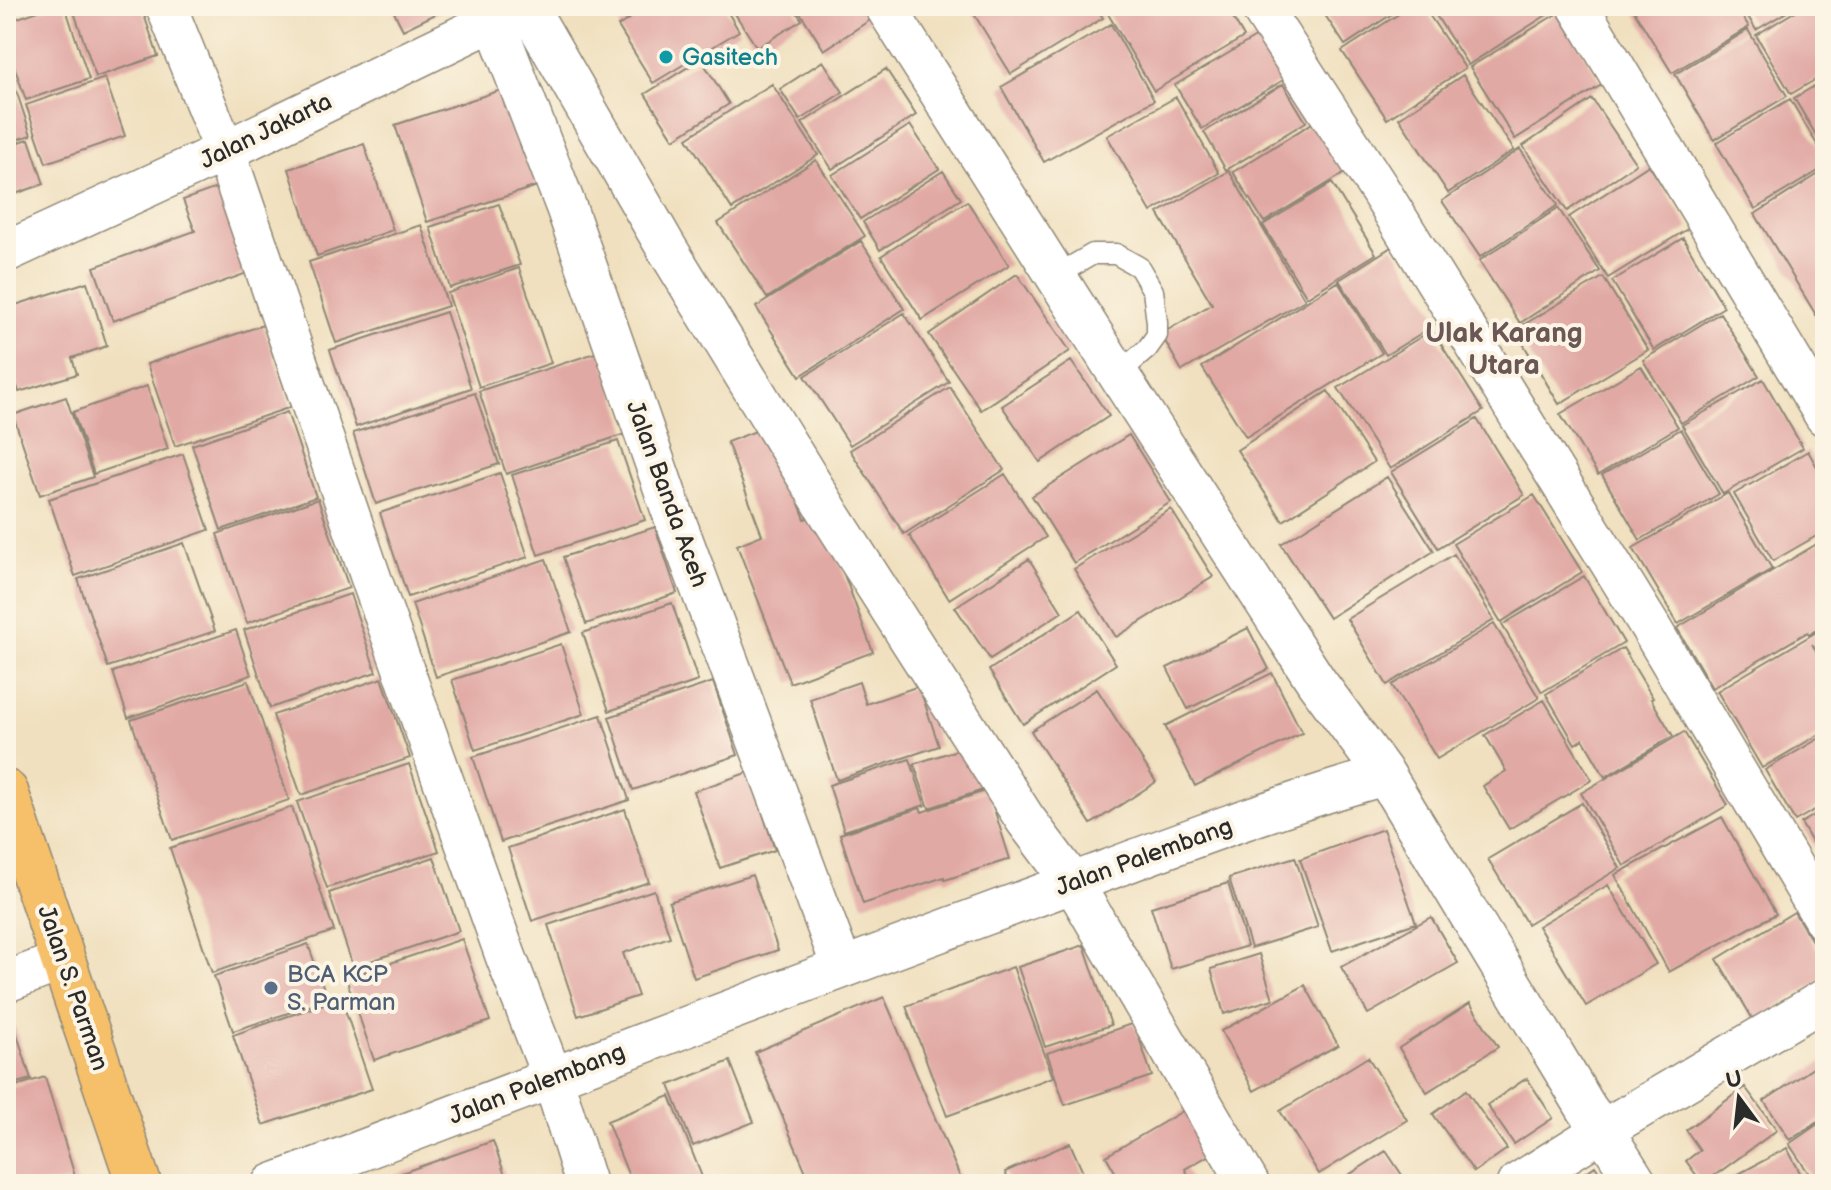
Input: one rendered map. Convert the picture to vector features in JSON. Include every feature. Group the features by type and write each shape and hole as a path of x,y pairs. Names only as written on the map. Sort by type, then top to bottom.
{"main road":[{"name":"Jalan S. Parman","path":"6,792 139,1184"}],"street":[{"path":"166,6 225,151 382,611 553,1079 586,1184"},
{"path":"885,6 1316,681 1385,775 1587,1109 1637,1184"},
{"path":"1260,6 1379,189 1649,625 1825,921"},
{"path":"1578,6 1825,416"},
{"path":"515,11 666,247 831,516 1025,819 1073,883 1249,1184"},
{"name":"Jalan Jakarta","path":"6,252 225,151 515,11"},
{"name":"Jalan Banda Aceh","path":"515,11 566,207 670,506 842,967"},
{"name":"Jalan Palembang","path":"273,1184 842,967 1291,804 1385,775"},
{"path":"6,982 64,960"},
{"path":"1517,1184 1825,999"}],"lane":[{"path":"1055,276 1093,254 1116,254 1139,267 1153,291 1157,335 1147,349 1118,374"}],"building":[{"path":"53,6 65,6 89,79 26,100 6,43 6,22"},
{"path":"72,6 141,6 158,56 96,77"},
{"path":"391,6 452,6 403,30"},
{"name":"Gasitech","path":"650,6 724,6 739,31 653,83 618,26"},
{"path":"730,6 793,6 802,20 757,48"},
{"path":"796,6 861,6 870,20 824,50"},
{"path":"969,6 1095,6 1103,18 1011,74"},
{"path":"1121,6 1226,6 1244,37 1154,91 1108,14"},
{"path":"1319,6 1404,6 1345,45"},
{"path":"1411,6 1423,6 1465,68 1387,119 1342,51"},
{"path":"1430,6 1554,6 1556,9 1468,65"},
{"path":"1631,6 1736,6 1749,27 1672,73"},
{"path":"1742,6 1797,6 1756,30"},
{"path":"1804,6 1825,6 1825,74 1791,94 1756,35"},
{"path":"1558,13 1603,84 1515,139 1470,67"},
{"path":"1111,24 1154,100 1044,162 1001,87"},
{"path":"1748,30 1787,96 1714,140 1675,74"},
{"path":"1259,35 1285,79 1202,129 1175,85"},
{"path":"701,59 729,104 674,139 645,94"},
{"path":"823,61 843,92 800,120 780,89"},
{"path":"886,69 916,115 832,169 802,123"},
{"path":"10,72 31,135 6,143 6,73"},
{"path":"1463,75 1514,150 1448,193 1399,118"},
{"path":"105,78 125,136 46,163 26,105"},
{"path":"1825,80 1825,150 1794,98"},
{"path":"772,84 818,155 732,209 687,138"},
{"path":"1283,84 1306,122 1226,170 1204,132"},
{"path":"504,89 537,186 427,222 395,125"},
{"path":"1176,97 1219,173 1151,212 1107,136"},
{"path":"1592,99 1636,164 1567,211 1523,146"},
{"path":"1790,99 1825,158 1825,167 1755,209 1716,143"},
{"path":"1314,122 1345,173 1264,222 1233,172"},
{"path":"910,125 939,169 860,219 832,175"},
{"path":"29,139 44,184 6,197 6,146"},
{"path":"364,144 393,230 317,256 289,169"},
{"path":"1520,149 1558,205 1480,257 1442,201"},
{"path":"816,160 865,236 767,298 718,223"},
{"path":"1649,165 1689,228 1608,278 1569,217"},
{"path":"1825,170 1825,330 1755,214"},
{"path":"943,171 961,199 880,250 863,222"},
{"path":"1229,171 1305,300 1182,371 1161,334 1212,304 1158,213"},
{"path":"1332,183 1376,254 1307,297 1263,225"},
{"path":"222,186 253,271 113,321 94,267 195,231 183,200"},
{"path":"967,201 1009,265 922,320 881,256"},
{"path":"499,204 520,265 450,288 430,227"},
{"path":"1558,208 1600,271 1520,323 1479,261"},
{"path":"421,225 448,306 336,343 309,262"},
{"path":"1683,238 1724,307 1654,350 1612,281"},
{"path":"861,241 904,309 800,376 756,307"},
{"path":"1393,246 1441,321 1386,355 1339,280"},
{"path":"519,268 551,363 479,387 448,293"},
{"path":"1017,274 1070,351 981,410 929,334"},
{"path":"1603,277 1648,350 1559,404 1515,330"},
{"path":"87,282 107,346 72,358 77,374 19,392 6,352 6,308"},
{"path":"1338,282 1382,353 1246,437 1202,367"},
{"path":"446,312 471,388 356,427 330,350"},
{"path":"904,313 949,382 850,445 805,376"},
{"path":"1720,313 1759,376 1681,423 1643,360"},
{"path":"263,325 291,407 175,446 147,364"},
{"path":"1432,330 1483,411 1390,469 1338,388"},
{"path":"601,351 628,433 506,474 479,391"},
{"path":"1071,361 1109,416 1040,462 1002,406"},
{"path":"1641,366 1678,427 1598,475 1560,414"},
{"path":"1763,379 1803,448 1723,494 1682,425"},
{"path":"147,386 168,449 94,474 73,412"},
{"path":"950,387 1004,470 904,534 850,450"},
{"path":"1328,391 1374,462 1283,521 1237,450"},
{"path":"475,393 499,464 376,504 353,433"},
{"path":"66,397 93,477 40,495 13,415"},
{"path":"287,412 316,497 221,530 192,445"},
{"path":"1477,419 1524,495 1438,548 1391,472"},
{"path":"769,426 805,519 821,513 873,652 790,683 737,545 762,535 727,442"},
{"path":"1681,429 1719,494 1640,540 1602,475"},
{"path":"1129,435 1171,502 1074,563 1032,496"},
{"path":"618,441 645,520 538,555 512,475"},
{"path":"1808,451 1825,481 1825,531 1773,561 1734,494"},
{"path":"183,454 209,530 75,576 49,499"},
{"path":"500,473 528,557 408,597 380,513"},
{"path":"1005,474 1046,537 949,599 909,535"},
{"path":"1387,477 1434,551 1329,618 1281,544"},
{"path":"1728,493 1772,569 1678,624 1633,548"},
{"path":"1534,495 1582,572 1501,622 1453,544"},
{"path":"318,499 349,588 247,623 217,534"},
{"path":"1171,509 1213,577 1116,637 1074,569"},
{"path":"655,527 677,593 586,624 563,557"},
{"path":"1825,539 1825,625 1712,688 1677,628"},
{"path":"184,543 215,631 108,667 78,579"},
{"path":"1454,554 1494,620 1387,685 1347,619"},
{"path":"546,559 571,632 436,677 412,604"},
{"path":"1029,559 1062,612 990,659 955,607"},
{"path":"1584,576 1624,643 1542,692 1502,625"},
{"path":"350,594 376,672 270,708 244,630"},
{"path":"672,603 698,681 609,711 583,633"},
{"path":"1081,610 1116,664 1023,724 989,670"},
{"path":"1494,624 1539,698 1437,759 1392,685"},
{"path":"1825,627 1825,664 1812,644 1825,666 1825,731 1762,768 1717,691"},
{"path":"1248,628 1269,669 1188,709 1167,668"},
{"path":"236,630 251,675 128,718 113,672"},
{"path":"561,644 584,714 475,750 452,680"},
{"path":"1623,648 1673,736 1605,777 1583,739 1575,744 1546,694"},
{"path":"1272,673 1302,733 1195,786 1165,726"},
{"path":"382,678 410,758 301,795 273,715"},
{"path":"248,681 289,800 172,840 131,720"},
{"path":"713,682 738,755 633,790 609,717"},
{"path":"859,682 866,704 919,686 939,746 837,780 810,699"},
{"path":"1097,689 1156,782 1091,824 1031,731"},
{"path":"1544,700 1592,780 1509,829 1483,786 1506,771 1485,735"},
{"path":"601,715 629,800 501,842 473,757"},
{"path":"1684,732 1728,805 1624,866 1581,793"},
{"path":"1825,735 1825,804 1795,821 1765,770"},
{"path":"972,745 986,789 929,808 914,764"},
{"path":"910,759 925,805 844,831 829,785"},
{"path":"409,764 439,851 327,888 297,802"},
{"path":"749,772 775,850 720,868 694,791"},
{"path":"988,790 1010,859 863,904 840,834"},
{"path":"1582,803 1620,868 1527,924 1488,859"},
{"path":"292,807 334,931 212,973 170,848"},
{"path":"625,809 649,882 532,921 508,848"},
{"path":"1825,809 1825,865 1801,823"},
{"path":"1722,817 1776,914 1669,972 1615,875"},
{"path":"1383,829 1416,923 1332,951 1300,859"},
{"path":"434,857 459,931 353,967 329,893"},
{"path":"1295,857 1318,927 1251,948 1229,878"},
{"path":"752,875 778,950 694,978 669,902"},
{"path":"1228,883 1247,946 1171,969 1151,907"},
{"path":"1608,885 1656,964 1586,1006 1538,926"},
{"path":"654,890 670,937 623,953 638,996 578,1016 548,925"},
{"path":"1794,912 1825,962 1825,977 1754,1021 1717,959"},
{"path":"1431,917 1458,963 1368,1014 1341,967"},
{"path":"462,939 490,1021 374,1060 346,978"},
{"name":"BCA KCP S. Parman","path":"308,944 328,1000 233,1031 214,976"},
{"path":"1084,945 1111,1025 1045,1047 1018,967"},
{"path":"1259,954 1273,999 1224,1014 1211,969"},
{"path":"1013,967 1053,1077 947,1116 906,1006"},
{"path":"1305,985 1338,1045 1254,1091 1221,1031"},
{"path":"884,997 963,1184 811,1184 755,1052"},
{"path":"341,998 372,1089 263,1125 233,1035"},
{"path":"1470,1003 1498,1047 1427,1092 1399,1048"},
{"path":"10,1012 31,1079 6,1086 6,1013"},
{"path":"1134,1023 1152,1076 1065,1105 1047,1053"},
{"path":"1368,1057 1407,1120 1319,1174 1280,1111"},
{"path":"1825,1060 1825,1117 1790,1140 1764,1101"},
{"path":"730,1061 754,1122 693,1146 669,1085"},
{"path":"45,1077 77,1183 6,1184 6,1089"},
{"path":"1527,1078 1553,1118 1514,1144 1487,1105"},
{"path":"1745,1087 1777,1130 1703,1184 1686,1161 1700,1150 1686,1130"},
{"path":"1466,1090 1507,1149 1474,1172 1433,1114"},
{"path":"670,1096 704,1182 632,1184 607,1121"},
{"path":"1188,1108 1215,1152 1185,1169 1193,1184 1122,1184 1106,1156"},
{"path":"1825,1119 1825,1184 1816,1184 1789,1144"},
{"path":"493,1141 508,1184 370,1184"},
{"path":"1070,1143 1088,1184 1010,1184 1005,1172"},
{"path":"1787,1148 1806,1184 1720,1184"},
{"path":"1386,1151 1408,1184 1335,1184"},
{"path":"1595,1166 1607,1184 1570,1184"}],"place":[{"name":"Gasitech","path":"666,57"},
{"name":"BCA KCP S. Parman","path":"271,988"}],"district":[{"name":"Ulak Karang Utara","path":"1504,349"}]}
